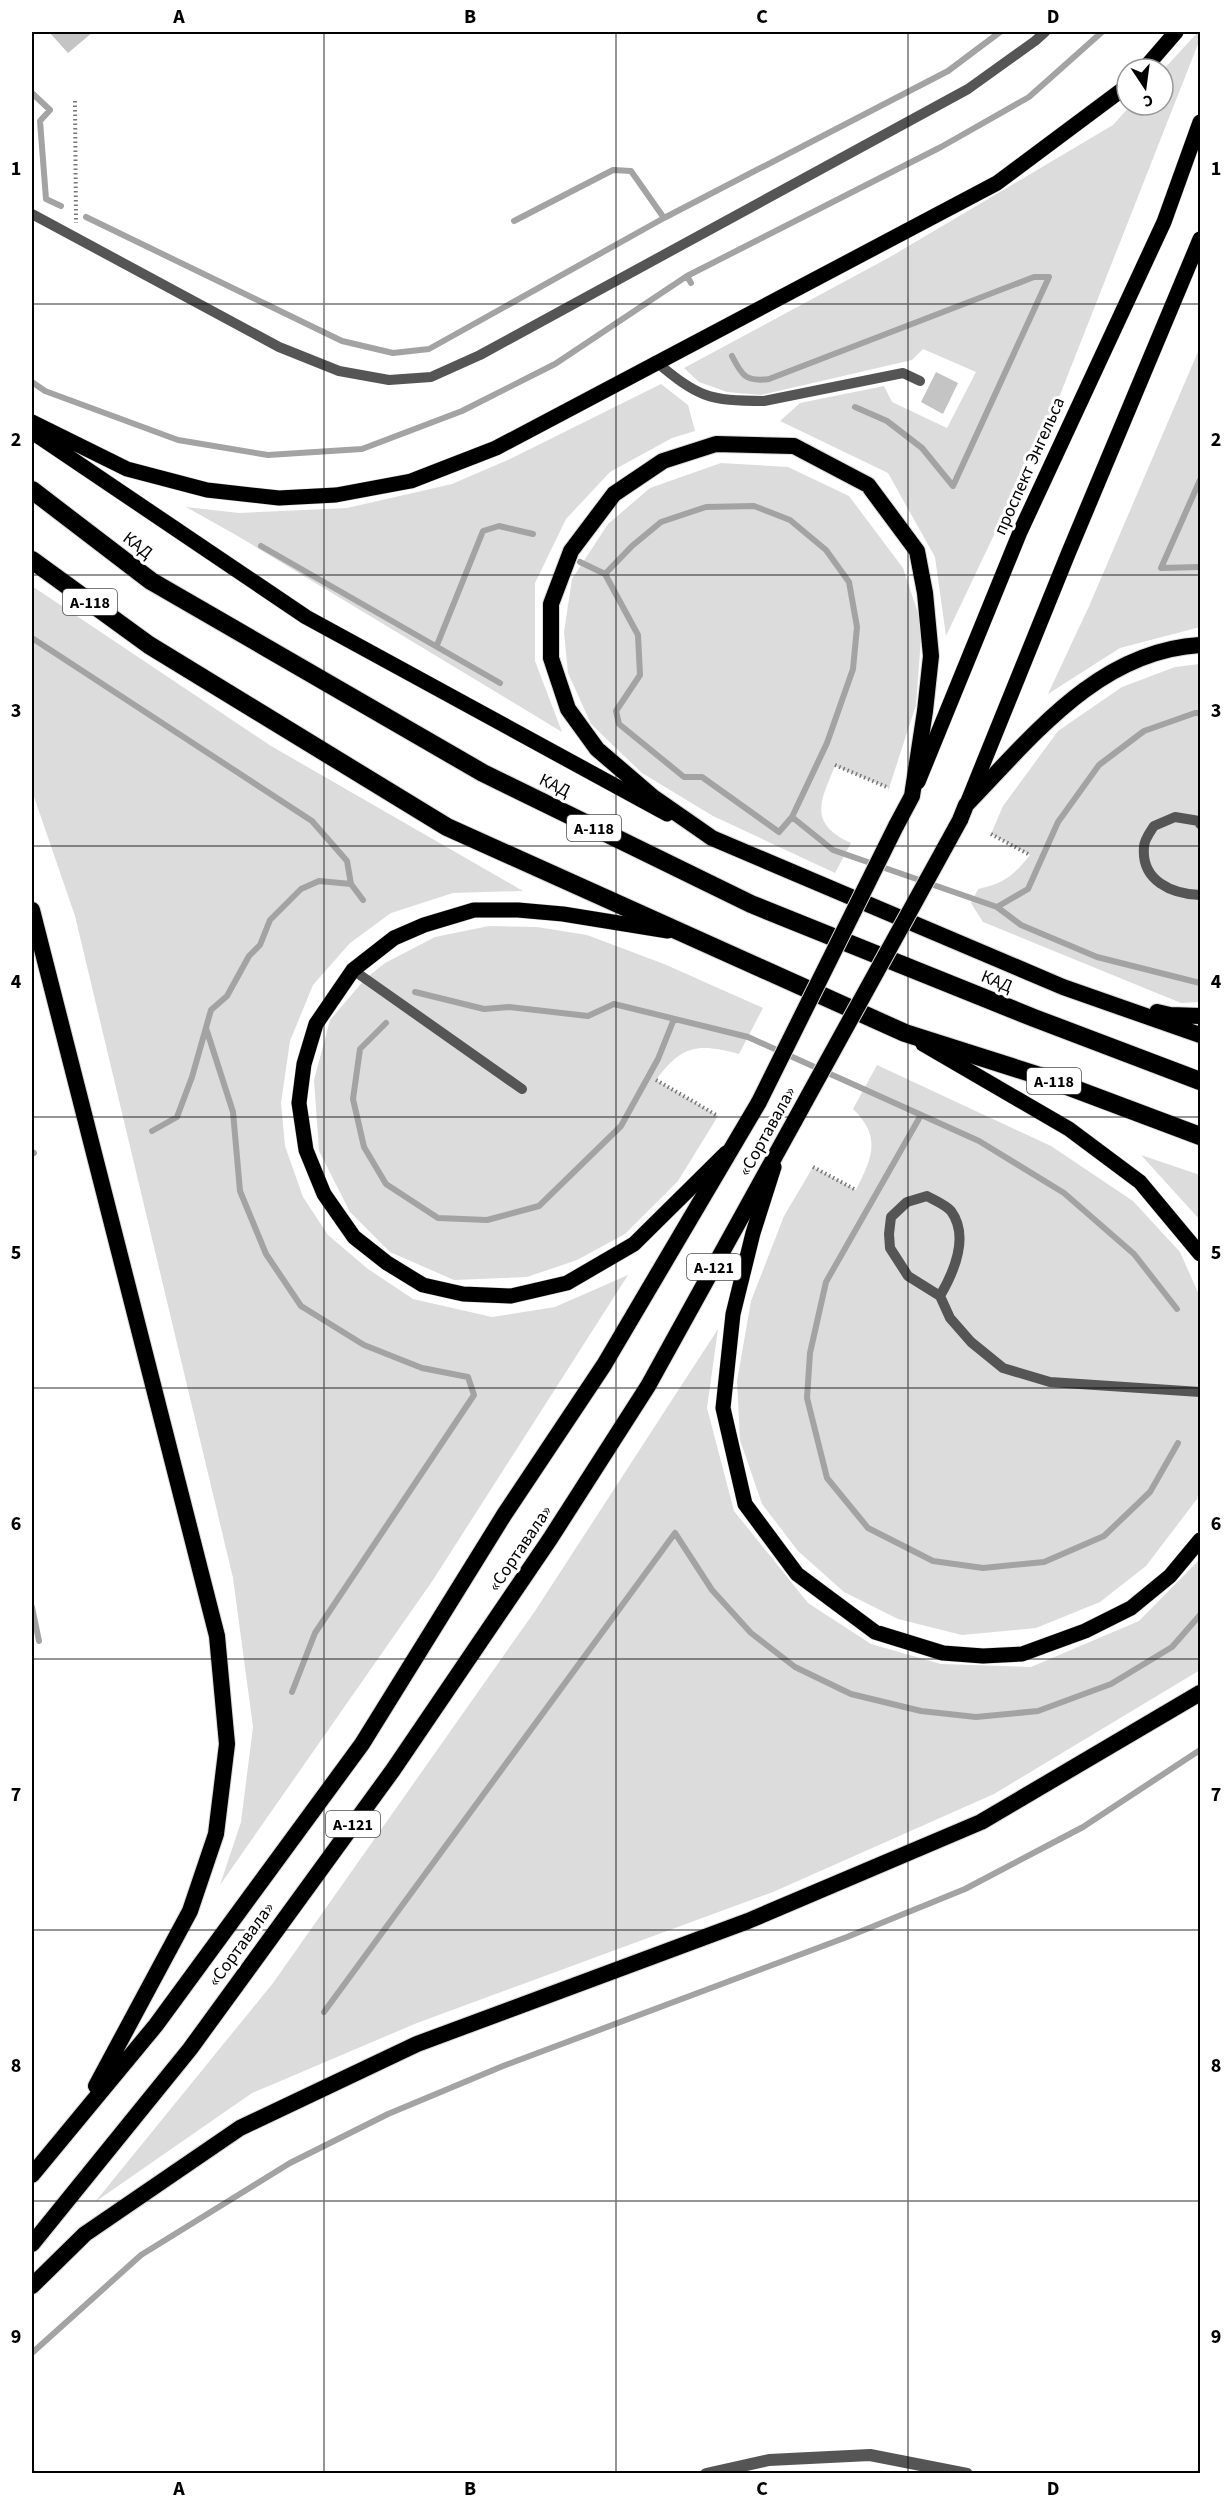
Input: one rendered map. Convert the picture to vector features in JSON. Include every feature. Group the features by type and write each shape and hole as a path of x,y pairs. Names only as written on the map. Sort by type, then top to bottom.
{"highway":[{"path":"912,796 931,656 925,593 917,550 868,485 794,446 716,444 663,461 614,494 571,551 550,604 551,658 568,709 597,749 653,797 712,838 1063,987 1200,1035"},
{"name":"КАД","path":"32,490 151,581 483,773 751,904 1034,1018 1200,1081"},
{"name":"А-118","path":"32,560 149,645 447,827 905,1033 1043,1077 1200,1136"},
{"name":"«Сортавала»","path":"32,2244 189,2049 393,1770 531,1568 648,1386 963,812 1044,722 1088,686 1143,658 1187,646 1200,645"},
{"name":"проспект Энгельса","path":"896,826 912,796"},
{"name":"«Сортавала»","path":"32,2175 156,2025 362,1744 504,1515 604,1365 737,1142 896,826"},
{"path":"32,910 217,1636 227,1744 216,1834 190,1911 93,2091 88,2106"},
{"path":"1063,987 1170,1015 1200,1016"},
{"path":"32,2286 85,2234 240,2128 417,2044 748,1921 981,1821 1200,1693"}],"main road":[{"path":"1154,57 1176,32"},
{"path":"32,422 127,469 207,490 279,498 336,495 411,482 496,448 655,361 997,183 1115,95"},
{"name":"проспект Энгельса","path":"912,796 1020,532 1164,222 1200,122"},
{"path":"963,812 1200,239"},
{"path":"32,432 306,617 712,838"},
{"path":"680,933 563,914 518,910 474,910 424,925 394,938 353,970 316,1024 304,1064 299,1103 306,1150 324,1194 354,1237 387,1263 423,1285 463,1294 511,1296 567,1283 634,1244 737,1142"},
{"path":"905,1033 1069,1129 1140,1182 1186,1234 1200,1254"},
{"path":"780,1148 753,1233 733,1314 723,1408 745,1504 797,1574 875,1632 943,1653 983,1656 1022,1654 1085,1631 1131,1608 1170,1576 1200,1540"}],"street":[{"path":"706,2474 769,2460 870,2455 967,2474"}],"lane":[{"path":"32,214 279,346 339,371 389,380 431,377 480,355 968,89 1045,32"},
{"path":"655,361 695,392 713,399 764,401 903,373 920,381"},
{"path":"1200,824 1199,821 1175,817 1154,826 1144,845 1146,868 1160,884 1182,894 1200,895"},
{"path":"353,970 522,1089"},
{"path":"940,1296 954,1272 960,1240 950,1209 927,1196 907,1202 891,1217 890,1248 908,1276 940,1296 950,1318 971,1342 1003,1368 1050,1382 1200,1392"}],"path":[{"path":"75,101 76,238"},
{"path":"835,765 889,788"},
{"path":"991,834 1030,855"},
{"path":"656,1080 718,1116"},
{"path":"813,1167 856,1190"}],"shaded area":[{"path":"1200,32 1200,39 1175,103 1175,57"},
{"path":"1120,117 1169,117 1058,400 946,636 935,557 888,473 780,421 800,403 884,386 892,402 947,428 976,372 923,349 912,360 761,395 727,392 699,382 684,368 890,257 1113,125"},
{"path":"1200,347 1200,627 1120,648 1048,694 1090,604"},
{"path":"661,384 688,405 695,431 672,438 610,472 566,519 535,583 535,661 562,732 186,507 239,513 347,508 452,484 510,459"},
{"path":"721,463 788,467 849,496 903,568 922,625 916,705 889,788 835,766 825,790 821,810 823,819 828,828 851,843 835,873 713,816 642,773 591,724 568,673 564,632 572,579 608,524 650,488"},
{"path":"32,586 271,746 523,891 453,893 391,913 350,943 313,985 290,1041 281,1103 285,1146 303,1197 328,1235 368,1269 413,1299 492,1317 555,1307 628,1275 433,1580 220,1885 241,1822 253,1727 233,1578 75,916 32,791"},
{"path":"1200,664 1200,1002 1181,1003 983,922 971,903 978,889 1008,878 1030,855 991,834 1003,806 1058,731 1122,687 1175,667"},
{"path":"489,926 537,927 587,935 664,964 763,1008 739,1054 712,1048 692,1050 674,1060 656,1080 718,1116 678,1181 625,1234 577,1260 527,1277 454,1280 390,1252 350,1212 319,1151 314,1080 330,1020 365,979 385,963 435,937"},
{"path":"877,1065 1051,1146 1133,1201 1180,1252 1200,1297 1200,1486 1197,1499 1146,1566 1100,1602 1036,1628 962,1635 898,1619 844,1592 798,1551 762,1504 740,1440 737,1381 751,1301 784,1216 813,1167 856,1190 870,1158 871,1138 862,1119 853,1109"},
{"path":"1141,1155 1200,1175 1200,1220"},
{"path":"718,1329 707,1408 734,1511 808,1603 871,1644 941,1664 1031,1667 1139,1621 1200,1559 1200,1670 994,1794 773,1892 417,2023 252,2093 95,2202 273,1983 535,1611"}],"building":[{"path":"49,32 93,32 68,53"},
{"path":"936,372 958,383 943,414 921,402"}],"waterway":[{"path":"86,217 342,341 393,353 429,349 664,218 948,71 1000,32"},
{"path":"687,276 941,147 1029,97 1102,32"},
{"path":"32,93 50,110 40,121 46,199 61,206"},
{"path":"514,221 613,170 631,171 664,218"},
{"path":"32,382 45,391 178,440 268,455 362,449 462,411 555,364 687,276 691,283"},
{"path":"732,356 746,376 755,379 769,379 1034,277 1049,277 953,486 922,448 887,421 855,407"},
{"path":"1200,480 1161,568 1200,567"},
{"path":"580,562 605,574 632,546 661,522 706,507 754,506 790,520 826,550 849,582 857,627 853,669 827,743 792,817 779,832 702,777 684,777 619,724 616,711 640,675 638,635 605,574"},
{"path":"437,645 483,531 499,526 533,534"},
{"path":"261,546 500,683"},
{"path":"32,638 312,821 347,861 351,884"},
{"path":"997,907 1028,889 1058,822 1099,765 1144,731 1200,713"},
{"path":"792,817 833,850 997,907 1021,925 1097,957 1200,983"},
{"path":"152,1131 177,1117 192,1077 211,1010 227,996 249,956 260,945 270,920 301,889 319,881 351,884 363,900"},
{"path":"415,992 484,1009 509,1007 588,1016 614,1004 748,1037 979,1141 1064,1193 1134,1254 1177,1309"},
{"path":"386,1023 360,1049 353,1099 364,1147 386,1184 438,1218 487,1220 539,1206 621,1126 658,1059 674,1019"},
{"path":"206,1028 233,1112 240,1191 266,1254 301,1306 364,1345 422,1368 468,1377 474,1395 315,1633 292,1692"},
{"path":"921,1115 826,1282 810,1353 807,1398 827,1478 868,1528 933,1561 983,1568 1044,1562 1104,1536 1150,1492 1178,1443"},
{"path":"324,2012 675,1533 712,1590 751,1633 795,1667 851,1694 921,1711 976,1717 1038,1711 1111,1684 1172,1647 1200,1615"},
{"path":"32,1607 39,1641"},
{"path":"32,2353 141,2255 290,2163 388,2114 503,2066 847,1937 965,1889 1083,1827 1200,1750"}]}
